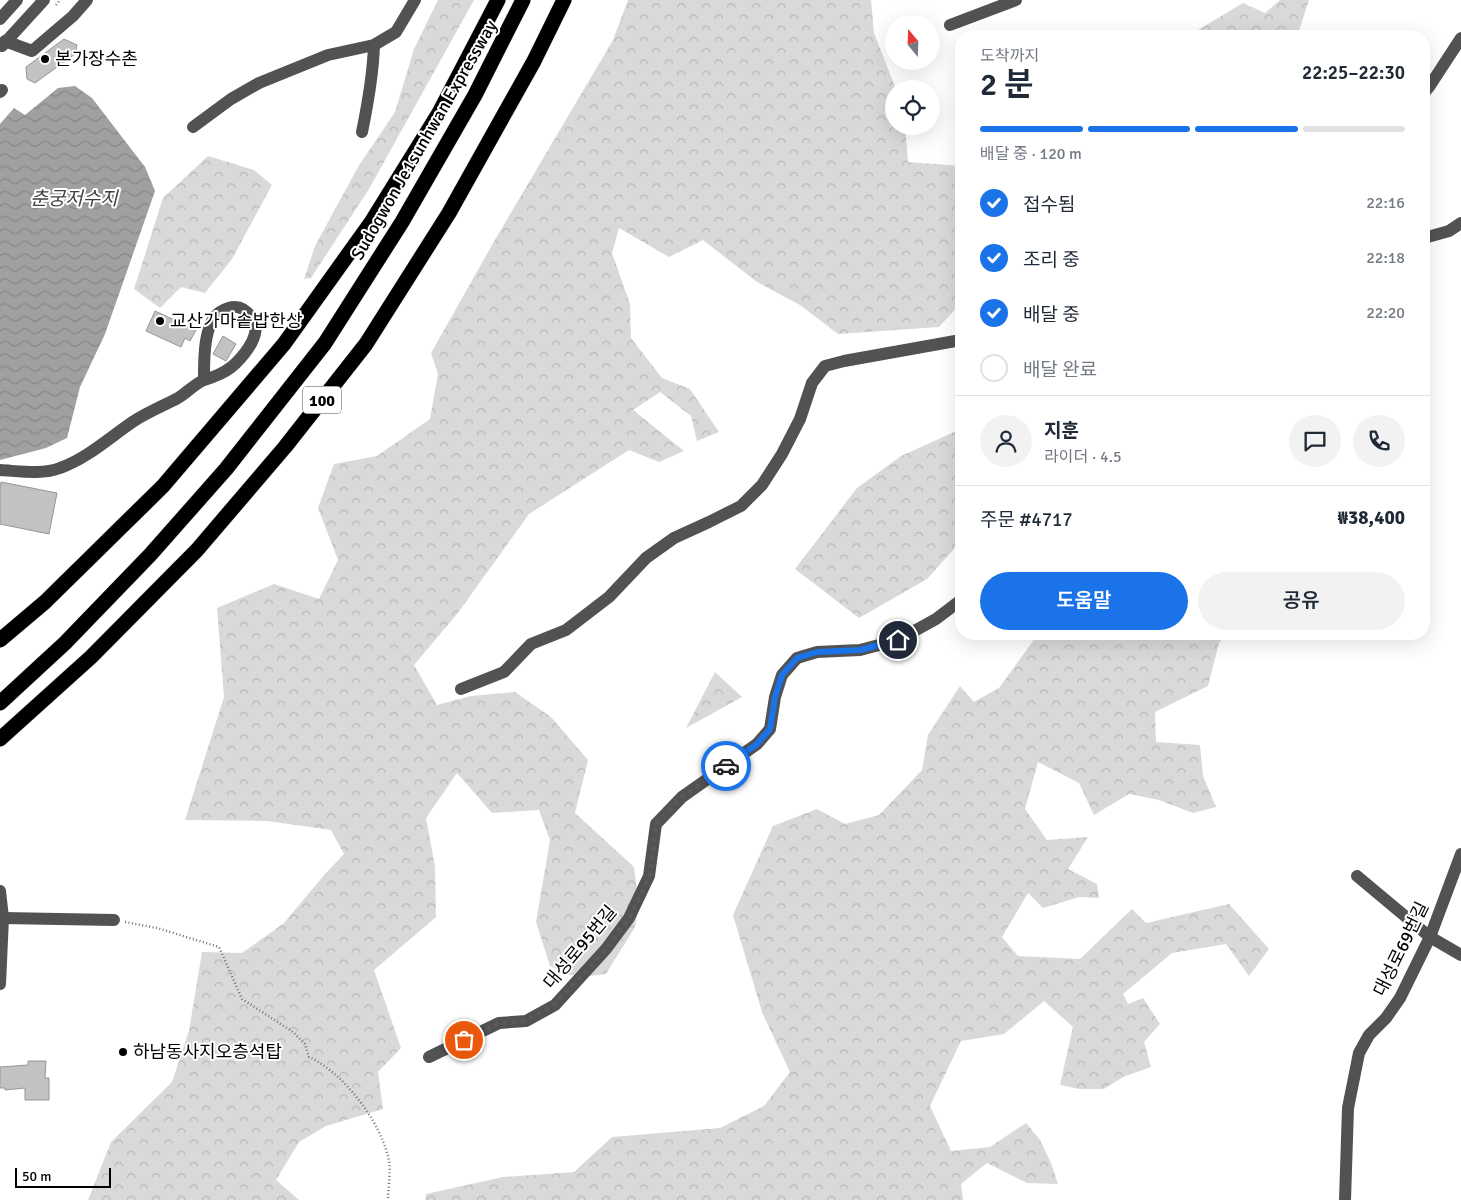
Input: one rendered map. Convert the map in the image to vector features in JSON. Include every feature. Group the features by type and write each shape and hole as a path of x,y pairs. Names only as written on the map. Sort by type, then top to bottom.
{"highway":[{"name":"Sudogwon Je1sunhwan Expressway","path":"0,640 45,602 163,486 284,344 372,221 429,130 498,0"},
{"name":"Sudogwon Je1sunhwan Expressway","path":"0,703 65,642 150,555 226,469 325,343 402,222 475,95 523,0"},
{"name":"100","path":"0,739 91,657 197,550 285,446 366,344 450,213 534,61 564,0"}],"street":[{"path":"0,19 17,0"},
{"path":"3,44 44,0"},
{"path":"3,44 32,50 74,16 87,0"},
{"path":"194,127 230,99 259,83 328,55 374,45 396,32 415,0"},
{"path":"950,25 1016,0"},
{"path":"1430,85 1461,38"},
{"path":"362,132 373,71 374,45"},
{"path":"1430,236 1449,231 1461,223"},
{"path":"0,470 20,472 46,471 67,465 98,447 135,420 179,398 204,380 224,372 235,364 254,339 257,328 247,310 236,306 226,308 216,314 209,329 204,350 204,380"},
{"path":"461,690 504,672 531,644 566,630 609,597 646,558 674,538 741,506 762,485 782,454 800,420 812,383 825,366 955,341"},
{"name":"대성로95번길","path":"429,1057 499,1023 526,1021 554,1005 606,949 629,918 650,876 656,824 682,797 757,744 770,729 775,697 782,675 797,658 817,652 860,650 898,640 936,619 955,605"},
{"name":"대성로69번길","path":"1345,1200 1348,1108 1359,1053 1369,1035 1386,1018 1400,998 1430,937 1461,854"},
{"path":"1356,876 1430,937 1461,955"},
{"path":"0,891 3,918 0,984"},
{"path":"3,918 114,920"}],"path":[{"path":"114,920 157,928 219,947 242,999 293,1032 305,1044 309,1057 321,1062 339,1078 370,1115 385,1146 390,1164 388,1200"}],"green space":[{"path":"438,0 474,0 369,189 311,278 304,279 315,246 358,167 395,112 414,49"},
{"path":"628,0 871,0 874,33 885,61 885,70 889,70 892,80 885,80 885,135 906,135 908,162 955,166 955,310 939,327 838,334 800,305 757,282 703,240 669,257 619,228 612,253 630,304 631,338 662,378 690,389 719,432 697,441 691,416 660,392 633,410 684,451 659,462 629,450 529,514 457,614 414,665 437,705 471,696 515,692 551,717 588,760 575,813 634,867 639,905 635,927 606,974 590,976 569,975 550,966 536,922 550,840 539,810 492,813 457,773 426,818 435,867 436,917 374,970 401,1048 378,1072 383,1109 326,1126 299,1142 276,1180 299,1200 88,1200 111,1142 172,1082 189,1031 202,952 242,953 284,923 344,854 331,830 267,821 185,820 224,697 217,608 274,584 319,599 338,560 318,508 334,464 377,456 430,419 438,374 431,353 496,238 613,40"},
{"path":"1280,0 1309,0 1299,30 1198,30 1243,3 1265,13"},
{"path":"208,156 254,170 272,185 232,259 205,293 181,287 160,308 134,289 163,198"},
{"path":"955,432 955,548 927,579 859,618 795,569 857,488 901,456"},
{"path":"1034,640 1221,640 1208,686 1155,712 1156,742 1200,745 1203,776 1216,807 1193,813 1159,800 1129,794 1094,815 1079,783 1038,762 1025,809 1047,840 1088,837 1068,869 1097,884 1099,898 1079,897 1043,908 1028,893 1002,937 1018,956 1080,959 1132,909 1146,923 1229,904 1269,949 1249,976 1226,944 1172,953 1123,994 1128,1004 1143,998 1160,1024 1144,1042 1151,1067 1123,1077 1104,1089 1079,1089 1060,1085 1073,1027 1044,1001 1004,1034 961,1041 930,1106 951,1151 990,1147 1026,1123 1040,1140 1058,1184 1027,1183 987,1163 961,1184 963,1200 425,1200 426,1194 503,1177 574,1172 612,1137 720,1128 764,1106 790,1072 762,1012 733,915 773,826 817,809 845,824 879,815 922,770 928,735 960,686 974,702 999,688"},
{"path":"715,672 742,697 686,728"}],"water":[{"name":"춘궁저수지","path":"75,86 92,98 145,167 155,191 105,334 80,387 67,438 46,448 0,460 0,124 14,108 25,115 58,88"}],"building":[{"path":"64,39 77,45 75,54 35,83 27,79 26,67"},
{"path":"155,311 196,330 190,341 185,338 181,347 146,331"},
{"path":"223,336 236,344 226,361 213,354"},
{"path":"1,482 57,493 49,534 0,524"},
{"path":"28,1061 46,1061 45,1078 49,1078 49,1100 25,1100 25,1088 5,1090 5,1088 0,1088 0,1067 28,1065"}],"way so far":[{"path":"464,1040 499,1023 526,1021 554,1005 606,949 629,918 650,876 656,824 682,797 726,766"}],"place":[{"name":"본가장수촌","path":"45,59"},
{"name":"교산가마솥밥한상","path":"160,321"},
{"name":"하남동사지오층석탑","path":"123,1052"}],"route":[{"path":"726,766 757,744 770,729 775,697 782,675 797,658 817,652 860,650 898,640"}]}
